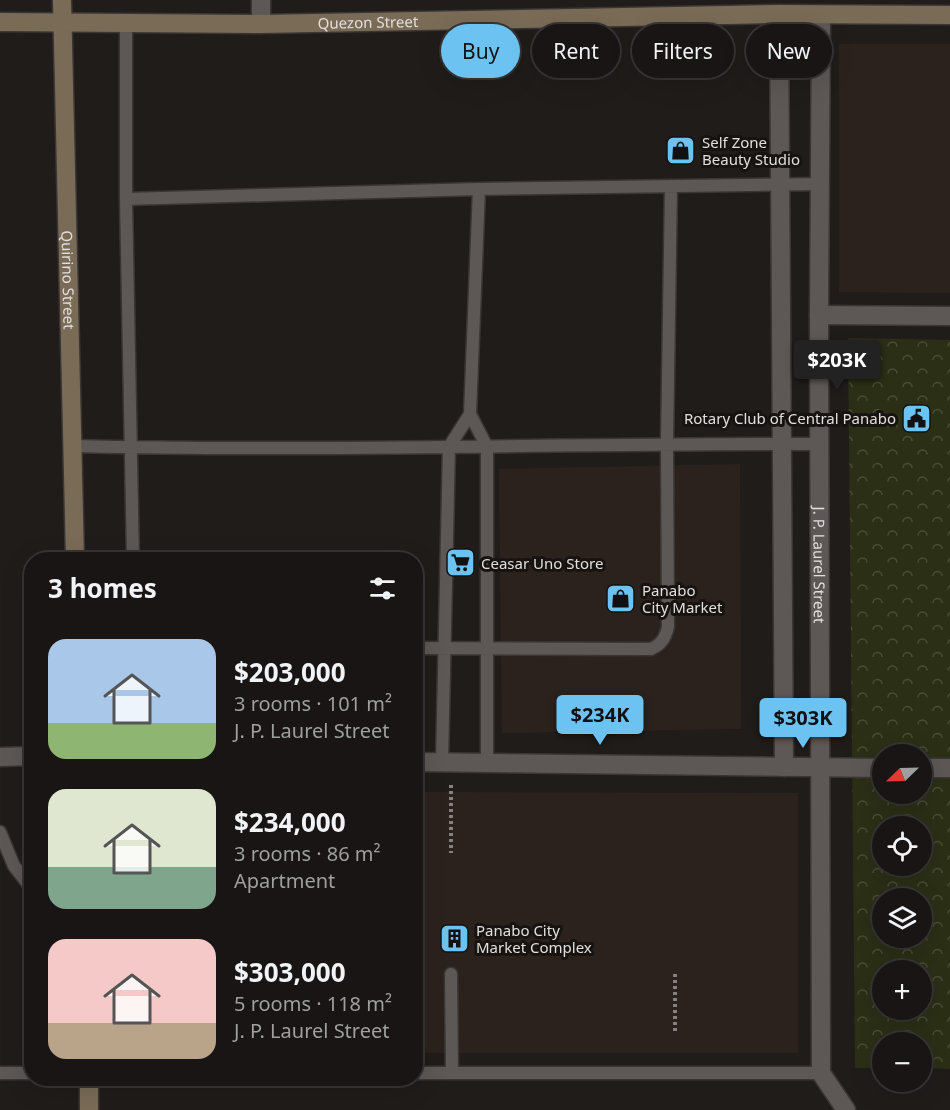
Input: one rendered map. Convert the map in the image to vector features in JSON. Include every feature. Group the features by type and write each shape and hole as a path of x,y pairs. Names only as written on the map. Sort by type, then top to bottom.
{"street":[{"name":"Quirino Street","path":"62,0 75,552"},
{"path":"261,0 261,24"},
{"name":"Quezon Street","path":"0,22 261,24 779,14 950,15"},
{"path":"779,14 784,767"},
{"name":"J. P. Laurel Street","path":"821,15 819,184 821,1073"},
{"path":"819,315 950,316"},
{"path":"0,757 24,756"},
{"path":"423,762 872,768"},
{"path":"932,768 950,768"},
{"path":"821,1073 846,1110"},
{"path":"89,1086 89,1110"}],"lane":[{"path":"126,23 126,199 133,552"},
{"path":"126,199 479,189 819,184"},
{"path":"423,648 651,649 660,645 665,637 668,627 667,443 671,186"},
{"path":"479,189 470,414 487,447 487,762"},
{"path":"446,762 445,647 449,447 470,414"},
{"path":"73,446 487,447 667,443 819,444"},
{"path":"0,832 14,866 24,879"},
{"path":"451,974 452,1073"},
{"path":"423,1072 821,1073"},
{"path":"0,1073 24,1073"}],"path":[{"path":"446,762 451,853"},
{"path":"675,974 675,1034"}],"shaded area":[{"path":"839,44 950,44 950,293 839,292"},
{"name":"Panabo City Market","path":"740,464 741,729 502,733 499,469"},
{"path":"423,792 798,793 798,1053 423,1053"}],"green space":[{"path":"848,338 950,340 950,1069 932,1068 932,1032 872,1032 872,1068 855,1068"}],"place":[{"name":"Self Zone Beauty Studio","path":"681,151"},
{"name":"Rotary Club of Central Panabo","path":"917,418"},
{"name":"Ceasar Uno Store","path":"460,563"},
{"name":"Panabo City Market","path":"621,599"},
{"name":"Panabo City Market Complex","path":"455,939"}]}
